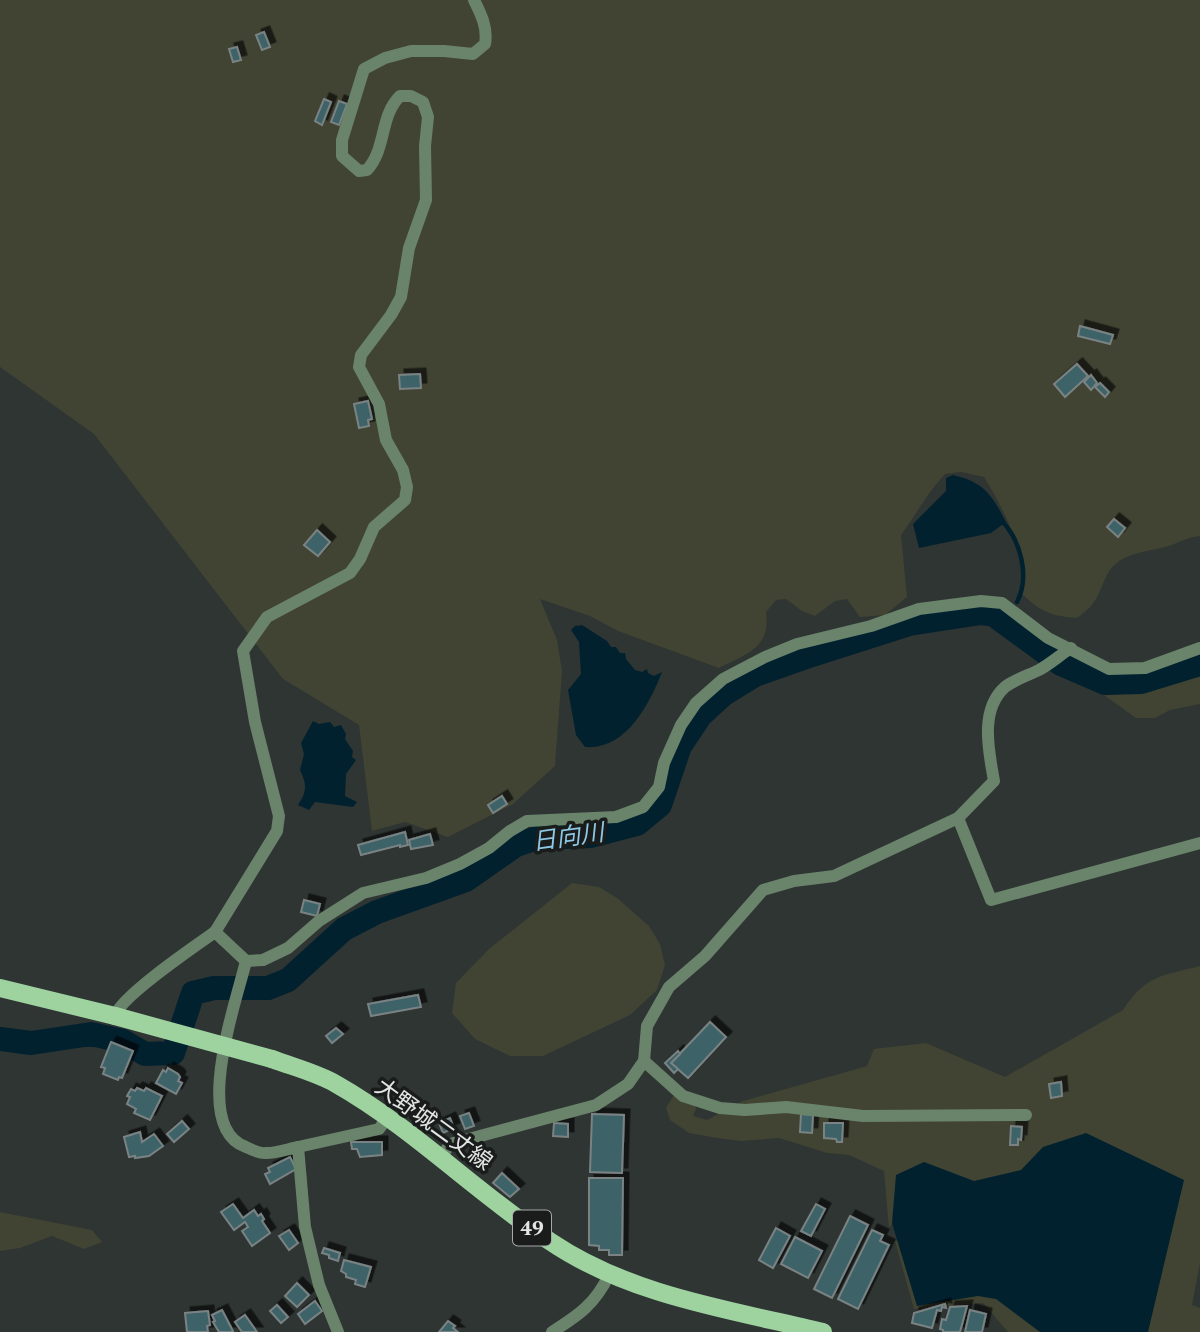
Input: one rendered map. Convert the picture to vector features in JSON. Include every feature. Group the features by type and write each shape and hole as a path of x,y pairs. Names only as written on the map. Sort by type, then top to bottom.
{"main road":[{"name":"大野城二丈線","path":"0,988 272,1059 335,1084 387,1118 552,1243 609,1275 664,1293 823,1332"}],"street":[{"path":"115,1016 117,1009 146,984 215,932 277,831 279,816 255,722 243,651 267,617 350,573 360,559 374,527 405,500 407,486 403,470 386,440 379,404 359,367 361,355 401,297 409,248 426,200 425,146 428,117 422,102 411,96 400,96 389,107 376,161 368,170 359,171 342,156 342,140 365,69 384,58 411,51 473,54 485,44 482,15 474,0"},
{"path":"244,967 288,948 319,921 363,893 426,878 460,864 489,848 527,821 616,817 643,807 659,787 664,763 681,725 696,703 723,679 797,644 871,626 919,609 981,601 1002,603 1048,638 1108,669 1145,668 1200,648"},
{"path":"440,1159 450,1144 596,1105 628,1084 644,1061 647,1026 669,987 705,956 763,890 794,881 834,876 958,818 994,781 988,727 997,698 1006,687 1043,668 1071,648"},
{"path":"958,818 991,900 1200,843"},
{"path":"215,932 244,967"},
{"path":"244,967 222,1059 218,1092 221,1124 236,1144 264,1154 379,1129 387,1118"},
{"path":"644,1061 683,1096 720,1108 745,1110 786,1107 863,1116 1026,1115"},
{"path":"298,1147 306,1227 319,1285 338,1332"},
{"path":"552,1332 571,1320 599,1295 609,1275"}],"green space":[{"path":"0,0 1200,0 1200,536 1126,557 1112,567 1089,608 1077,618 1060,616 1041,609 1022,594 1021,563 999,504 984,477 961,472 945,474 901,535 907,597 885,615 860,617 847,599 835,601 815,616 802,611 786,599 776,600 766,612 767,624 761,642 747,654 719,668 618,631 590,616 540,599 557,640 562,671 555,766 513,804 448,837 405,822 372,831 359,725 283,679 94,434 0,367"},
{"path":"1200,666 1200,704 1170,710 1155,718 1136,718 1097,690 1138,685"},
{"path":"572,883 599,887 617,898 649,926 660,944 665,965 657,990 630,1015 543,1056 510,1056 475,1039 452,1013 456,983 489,949"},
{"path":"1200,966 1200,1263 1192,1305 1200,1308 1200,1332 1142,1332 1019,1172 897,1216 889,1228 884,1171 849,1155 827,1153 779,1138 741,1141 689,1133 670,1120 666,1108 674,1095 693,1095 696,1109 693,1116 707,1120 743,1101 867,1066 874,1049 926,1043 1005,1077 1123,1010 1147,983 1165,975"},
{"path":"0,1212 92,1230 102,1242 84,1249 52,1236 20,1248 0,1251"},
{"path":"904,1238 1049,1332 1008,1332 983,1303 914,1309 895,1241"}],"water":[{"path":"953,475 986,491 1006,522 991,533 919,548 913,524 946,491 946,478"},
{"path":"582,625 607,641 611,647 616,647 620,653 625,653 626,659 635,670 642,672 647,669 648,673 654,676 662,672 643,711 634,723 624,733 600,746 585,747 576,735 568,690 581,674 579,642 571,630"},
{"path":"313,721 319,724 330,722 334,727 341,725 346,734 345,739 353,751 352,757 356,760 346,774 345,796 357,802 353,807 315,802 309,810 298,805 305,788 300,770 304,754 301,743"},
{"path":"1086,1133 1184,1180 1148,1332 1040,1332 996,1299 978,1296 917,1306 892,1223 896,1175 924,1162 974,1181 1021,1170 1043,1147"}],"building":[{"path":"264,32 270,47 262,50 256,35"},
{"path":"237,47 241,60 233,62 229,49"},
{"path":"324,99 331,102 322,125 315,121"},
{"path":"339,101 347,104 339,125 331,122"},
{"path":"1080,326 1113,335 1110,344 1078,336"},
{"path":"1077,364 1088,376 1065,397 1054,384"},
{"path":"420,374 421,388 400,389 399,375"},
{"path":"1091,375 1097,383 1091,390 1084,382"},
{"path":"1100,383 1109,392 1105,397 1095,387"},
{"path":"368,401 372,419 368,420 369,426 359,428 354,404"},
{"path":"1114,519 1125,528 1118,537 1107,527"},
{"path":"317,530 330,542 318,556 304,545"},
{"path":"502,796 507,804 493,813 488,805"},
{"path":"405,832 408,845 361,855 358,845"},
{"path":"430,834 433,845 411,849 409,840"},
{"path":"304,900 320,904 317,916 301,912"},
{"path":"418,995 421,1007 371,1016 368,1004"},
{"path":"710,1022 726,1037 688,1078 671,1063"},
{"path":"336,1028 343,1034 332,1043 326,1036"},
{"path":"111,1042 133,1051 122,1078 119,1077 118,1080 103,1074 105,1068 101,1067"},
{"path":"678,1051 680,1054 671,1063 678,1069 674,1073 665,1063"},
{"path":"168,1068 178,1074 178,1081 182,1083 176,1094 156,1083 163,1070 166,1072"},
{"path":"1061,1082 1062,1096 1051,1098 1049,1084"},
{"path":"137,1088 144,1091 146,1088 162,1096 150,1120 134,1113 136,1109 127,1104 131,1089 135,1091"},
{"path":"469,1113 474,1126 465,1129 460,1116"},
{"path":"592,1114 624,1115 622,1173 590,1172"},
{"path":"801,1114 813,1115 812,1133 800,1132"},
{"path":"450,1118 454,1128 443,1133 439,1123"},
{"path":"182,1121 189,1129 174,1142 167,1134"},
{"path":"554,1123 568,1124 568,1137 553,1136"},
{"path":"824,1123 843,1123 842,1142 824,1138"},
{"path":"1011,1126 1022,1127 1018,1145 1010,1145"},
{"path":"140,1132 142,1142 154,1134 163,1146 149,1156 129,1157 124,1137"},
{"path":"351,1142 382,1142 382,1155 360,1157 357,1149 352,1149"},
{"path":"290,1157 296,1169 270,1184 265,1174 270,1172 268,1168"},
{"path":"502,1173 519,1189 510,1197 493,1183"},
{"path":"589,1178 623,1178 622,1255 609,1255 609,1250 599,1250 599,1246 589,1245"},
{"path":"233,1204 243,1218 254,1210 258,1216 261,1214 270,1233 252,1246 242,1231 248,1227 245,1222 234,1230 221,1212"},
{"path":"816,1204 825,1209 811,1236 801,1231"},
{"path":"850,1216 868,1225 832,1298 814,1289"},
{"path":"776,1228 790,1236 773,1268 759,1260"},
{"path":"289,1230 298,1243 289,1250 279,1236"},
{"path":"872,1230 883,1235 880,1241 889,1245 858,1309 838,1299"},
{"path":"795,1237 822,1251 808,1278 781,1264"},
{"path":"324,1248 340,1253 338,1261 322,1253"},
{"path":"344,1260 371,1267 365,1287 355,1284 356,1280 346,1277 341,1271"},
{"path":"297,1283 309,1295 297,1307 285,1296"},
{"path":"315,1301 322,1311 305,1324 298,1314"},
{"path":"945,1304 946,1308 937,1310 932,1328 912,1323 914,1313"},
{"path":"277,1305 288,1317 281,1323 270,1311"},
{"path":"967,1306 960,1332 943,1332 940,1329 942,1319 946,1320 950,1307"},
{"path":"222,1310 233,1331 231,1332 219,1332 213,1322 215,1321 212,1315"},
{"path":"970,1310 986,1314 982,1332 965,1332"},
{"path":"208,1311 208,1332 187,1332 185,1313"},
{"path":"245,1315 257,1332 242,1332 235,1322"},
{"path":"448,1321 455,1326 453,1328 458,1332 439,1332"}],"waterway":[{"path":"1002,521 1019,549 1023,582 1017,602"},
{"name":"日向川","path":"0,1039 31,1043 91,1034 123,1041 145,1054 173,1053 193,993 214,988 268,988 288,980 344,929 377,912 466,880 516,845 537,838 591,836 637,824 660,805 680,746 700,716 724,694 755,675 909,624 981,613 994,615 1061,664 1105,683 1141,682 1200,664"}]}
